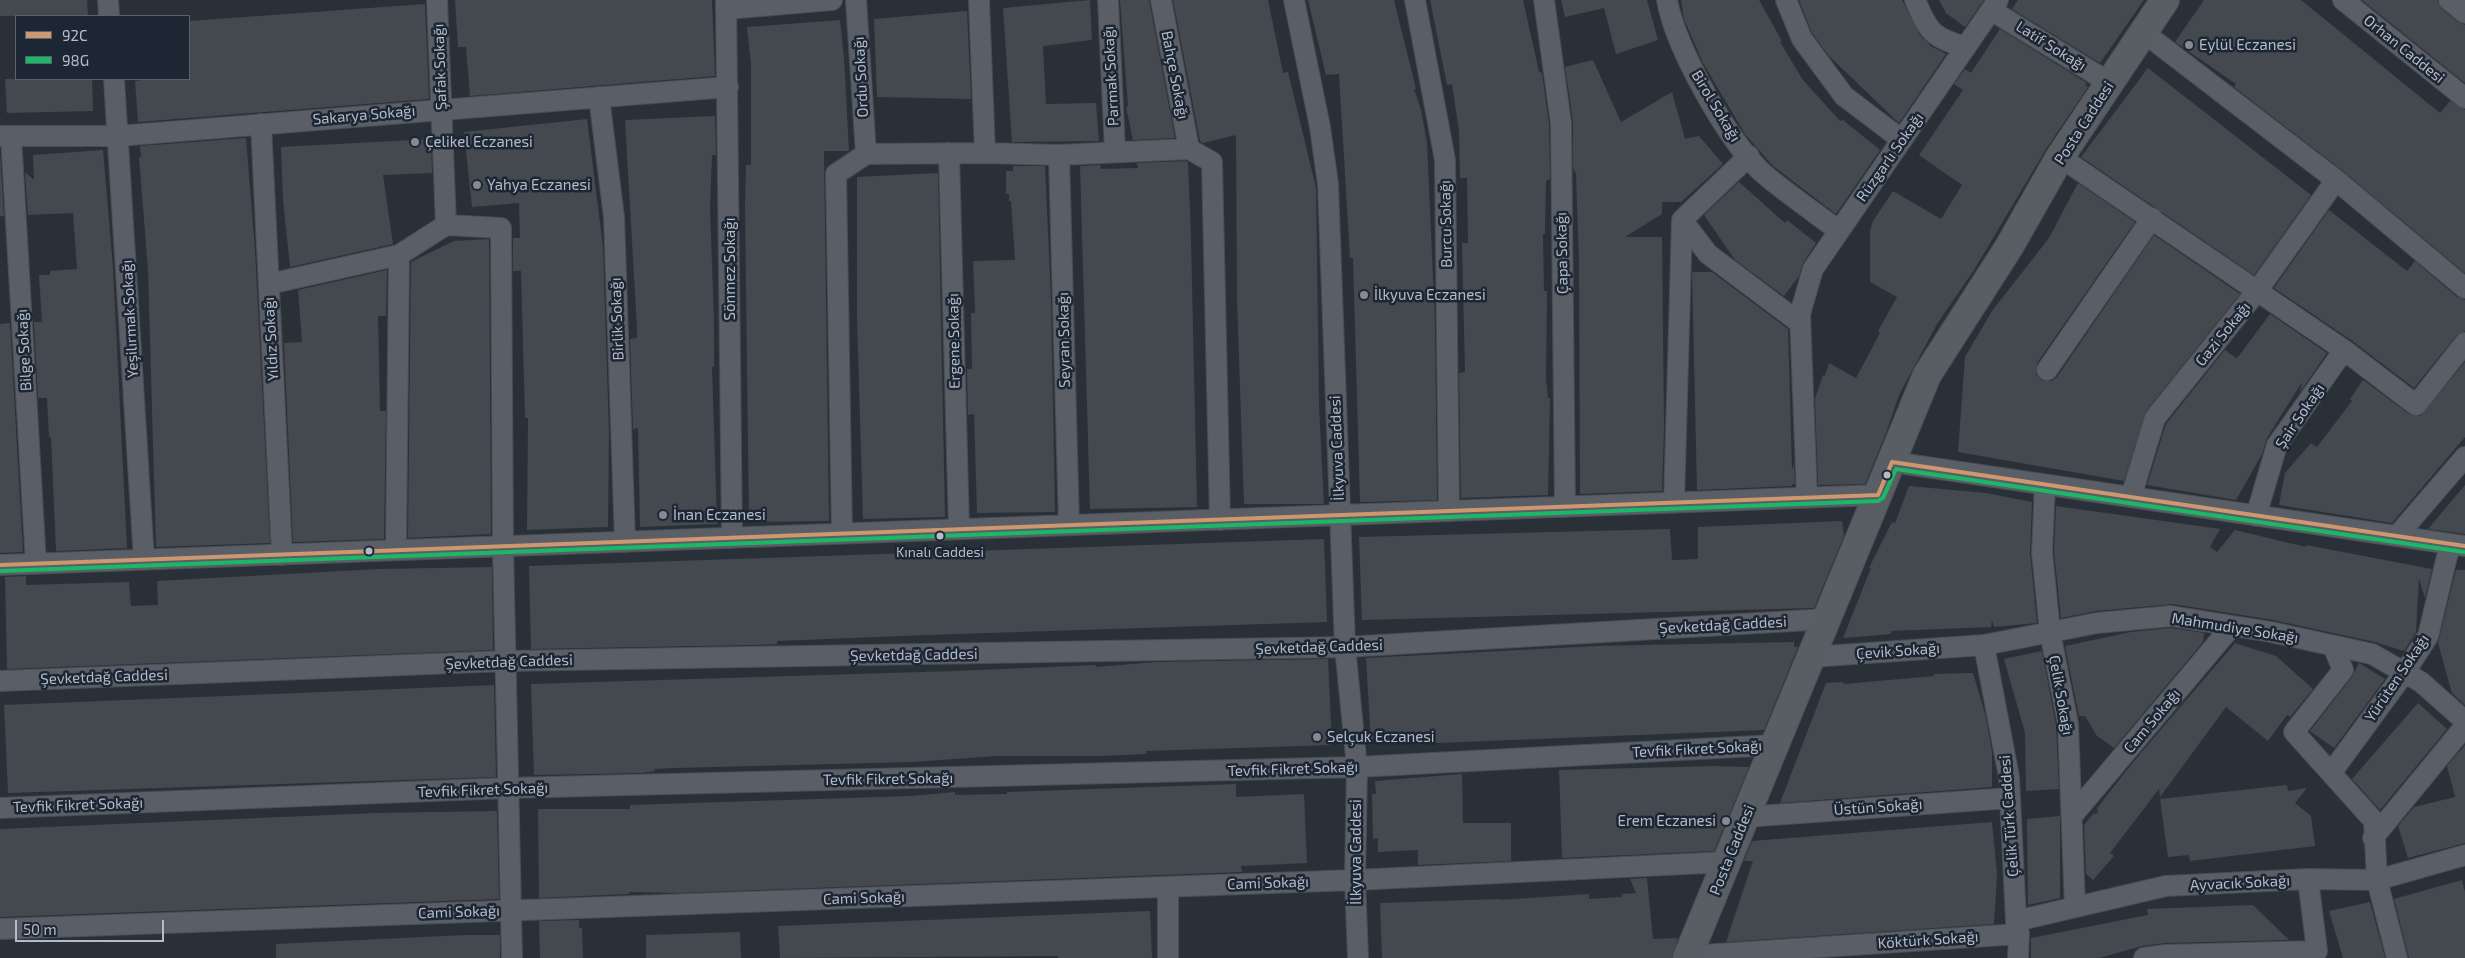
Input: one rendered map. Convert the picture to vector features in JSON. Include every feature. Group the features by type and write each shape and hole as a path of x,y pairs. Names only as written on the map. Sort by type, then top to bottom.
{"main road":[{"name":"Posta Caddesi","path":"1688,957 1927,375 2009,248 2060,157 2165,0"}],"street":[{"path":"108,0 110,15"},
{"name":"Şafak Sokağı","path":"437,0 446,225"},
{"path":"726,5 832,0"},
{"name":"Ordu Sokağı","path":"856,0 866,154"},
{"path":"978,0 985,152"},
{"name":"Parmak Sokağı","path":"1108,0 1115,151"},
{"name":"Bahçe Sokağı","path":"1161,0 1189,150"},
{"name":"İlkyuva Caddesi","path":"1294,0 1320,127 1328,184 1345,648 1357,767 1355,880 1358,958"},
{"name":"Burcu Sokağı","path":"1415,0 1445,160 1449,511"},
{"name":"Çapa Sokağı","path":"1544,0 1561,123 1566,507"},
{"name":"Birol Sokağı","path":"1667,0 1670,15 1697,76 1729,133 1764,174 1839,231"},
{"path":"1786,0 1802,39 1844,96 1902,140"},
{"path":"1915,0 1926,27 1944,41 1966,47"},
{"name":"Orhan Caddesi","path":"2343,0 2465,98"},
{"path":"2449,0 2465,13"},
{"name":"Sönmez Sokağı","path":"726,5 732,538"},
{"name":"Rüzgarlı Sokağı","path":"1807,498 1800,314 1813,269 1995,5"},
{"name":"Latif Sokağı","path":"1995,5 2110,83"},
{"path":"2143,32 2336,180 2465,288"},
{"name":"Yeşilırmak Sokağı","path":"114,80 144,560"},
{"name":"Sakarya Sokağı","path":"5,136 118,136 728,87"},
{"name":"Birlik Sokağı","path":"599,97 614,217 625,542"},
{"name":"Yıldız Sokağı","path":"260,124 282,555"},
{"name":"Bilge Sokağı","path":"5,136 36,564"},
{"path":"842,534 836,174 866,154 985,152 1060,155 1115,151 1189,150 1212,162 1220,520"},
{"name":"Ergene Sokağı","path":"949,153 958,530"},
{"name":"Seyran Sokağı","path":"1060,155 1069,525"},
{"path":"1674,503 1682,220 1749,156"},
{"path":"2060,157 2258,290 2344,350 2416,405 2465,343"},
{"name":"Gazi Sokağı","path":"2130,497 2155,418 2258,290 2336,180"},
{"path":"2047,370 2152,218"},
{"path":"1682,220 1708,254 1800,322"},
{"path":"269,284 398,255 446,225 501,228 503,546 509,910 512,958"},
{"path":"396,550 398,255"},
{"name":"Şair Sokağı","path":"2256,516 2277,445 2344,350"},
{"path":"2397,536 2465,457"},
{"path":"1892,462 2457,545"},
{"name":"Çelik Sokağı","path":"2045,484 2042,552 2050,632 2068,724 2076,907"},
{"path":"0,565 1878,495"},
{"name":"Yürüten Sokağı","path":"2331,772 2405,672 2428,636 2457,545"},
{"name":"Mahmudiye Sokağı","path":"1984,645 2097,623 2170,616 2232,626 2372,654 2421,682 2465,721"},
{"name":"Şevketdağ Caddesi","path":"0,681 506,661 1345,648 1827,619"},
{"name":"Cam Sokağı","path":"2072,816 2232,626"},
{"name":"Çevik Sokağı","path":"1811,656 1984,645"},
{"name":"Çelik Türk Caddesi","path":"1984,645 2009,777 2018,958"},
{"path":"2333,646 2343,670 2294,732 2374,821 2377,880 2397,958"},
{"path":"2374,838 2465,726"},
{"name":"Tevfik Fikret Sokağı","path":"0,808 508,788 1357,767 1775,745"},
{"name":"Üstün Sokağı","path":"1746,817 2010,798"},
{"name":"Ayvacık Sokağı","path":"2017,928 2076,907 2166,886 2308,879 2377,880 2465,855"},
{"name":"Cami Sokağı","path":"0,928 1355,880 1727,862"},
{"path":"2144,958 2166,955 2317,951 2308,879"},
{"path":"1168,887 1168,958"},
{"name":"Köktürk Sokağı","path":"1688,957 2017,928"}],"building":[{"path":"0,0 87,0 88,15 0,16"},
{"path":"455,0 712,0 715,76 470,96 466,47 458,47"},
{"path":"1090,0 1092,40 1043,46 1046,104 1096,103 1099,141 1012,142 1003,8"},
{"path":"1120,0 1149,0 1175,138 1133,140 1126,107 1128,106"},
{"path":"1173,0 1268,0 1283,73 1288,72 1316,188 1319,405 1324,504 1244,504 1237,299 1236,135 1203,143 1200,141"},
{"path":"1308,0 1394,0 1427,142 1435,323 1437,500 1360,502 1353,258 1350,258 1339,74 1326,75"},
{"path":"1430,0 1523,0 1539,72 1542,73 1549,124 1550,179 1546,181 1545,234 1543,234 1544,291 1547,291 1546,380 1548,398 1550,398 1548,495 1461,498 1459,373 1465,372 1462,243 1468,243 1467,178 1460,178 1459,131 1452,84 1447,85"},
{"path":"1561,0 1647,0 1658,40 1616,54 1604,8 1565,17"},
{"path":"1681,0 1759,0 1782,41 1780,42 1803,80 1840,121 1843,120 1880,150 1836,214 1773,166 1745,134 1703,63 1684,19"},
{"path":"1799,0 1902,0 1919,34 1931,46 1946,54 1899,123 1829,56 1812,33"},
{"path":"1939,0 1984,0 1965,27 1946,13"},
{"path":"2018,0 2144,0 2100,63 2012,9"},
{"path":"2204,0 2301,0 2440,113 2450,101 2465,110 2465,273 2343,171 2234,87 2236,84 2175,42"},
{"path":"2362,0 2437,0 2442,9 2458,22 2465,25 2465,83"},
{"path":"425,4 429,99 138,122 135,81 190,80 190,21"},
{"path":"967,11 971,99 877,97 874,19"},
{"path":"840,20 849,151 824,151 829,521 749,522 745,206 746,165 751,165 751,64 747,27"},
{"path":"2000,29 2087,83 2085,85 2088,87 2046,149 1974,270 1937,324 1899,395 1865,484 1818,485 1815,399 1823,375 1825,376 1829,363 1856,378 1880,333 1878,331 1897,297 1870,282 1870,231 1873,221 1893,191 1941,219 1962,185 1919,155 1963,90 1954,84 1965,69 1971,73"},
{"path":"1593,60 1621,122 1672,92 1685,139 1699,136 1723,164 1681,202 1662,202 1662,214 1625,237 1662,237 1664,428 1662,491 1580,494 1579,262 1576,174 1573,167 1573,121 1565,67"},
{"path":"2148,68 2311,195 2254,275 2081,157"},
{"path":"5,79 92,80 93,111 7,113"},
{"path":"715,116 716,155 712,155 710,208 714,318 714,367 712,367 717,524 640,527 638,428 633,429 630,339 637,338 637,328 625,120"},
{"path":"587,119 603,247 609,432 608,527 527,530 528,418 525,418 521,271 513,271 513,238 520,238 519,203 472,207 464,132"},
{"path":"246,138 255,250 270,543 156,547 148,270 139,157 141,157 140,146"},
{"path":"431,139 432,173 383,175 393,244 290,267 283,200 281,147"},
{"path":"103,150 113,268 127,548 56,551 51,437 49,437 47,398 38,398 34,322 42,322 39,275 50,275 50,271 77,269 73,213 28,215 25,172 34,180 33,155"},
{"path":"0,152 4,216 0,216"},
{"path":"1188,162 1191,239 1197,507 1090,509 1080,166 1100,165 1101,169 1138,168 1137,163"},
{"path":"1013,166 1045,166 1051,300 1055,512 977,513 974,414 968,415 967,369 972,369 971,313 975,313 973,261 1015,260 1011,201 1009,201 1009,194 1006,194 1006,171 1013,171"},
{"path":"938,173 945,517 863,519 857,317 857,177"},
{"path":"1739,182 1785,223 1787,220 1816,243 1803,263 1799,276 1784,296 1735,260 1704,215"},
{"path":"2078,183 2135,222 2037,363 2036,375 2041,380 2052,381 2057,377 2154,235 2240,294 2146,411 2124,481 1958,452 1965,357 1992,311 2049,238"},
{"path":"2329,210 2407,271 2415,261 2457,297 2465,300 2465,331 2456,336 2414,388 2351,340 2274,288"},
{"path":"489,239 491,534 408,538 411,262 454,241"},
{"path":"387,270 386,316 378,316 380,411 386,411 384,539 293,542 284,343 302,342 298,290"},
{"path":"1692,272 1712,272 1788,329 1792,470 1794,464 1795,484 1792,484 1792,486 1697,490"},
{"path":"2270,314 2327,353 2300,392 2302,382 2267,438 2262,454 2236,500 2147,485 2166,424 2225,350 2236,358 2238,357"},
{"path":"10,323 23,552 0,553 0,324"},
{"path":"2465,362 2465,437 2392,523 2279,505 2285,473 2311,443 2317,447 2352,401 2350,399 2363,380 2409,414 2420,416"},
{"path":"2465,485 2465,534 2428,529"},
{"path":"1909,486 1986,493 2032,502 2030,553 2037,623 1994,627 1992,620 1991,627 1891,631 1891,634 1843,638 1871,568 1869,568 1892,522 1895,523"},
{"path":"2056,506 2220,529 2210,547 2217,552 2235,530 2306,547 2306,545 2432,569 2425,598 2419,579 2416,632 2404,651 2375,642 2273,620 2173,604 2096,611 2061,618 2054,552"},
{"path":"1842,521 1844,536 1814,608 1362,620 1359,537 1670,529 1672,560 1698,559 1698,527"},
{"path":"1324,539 1327,622 777,641 777,644 752,645 531,649 529,566"},
{"path":"492,567 493,650 7,669 5,577 26,576 26,585 129,582 131,606 158,605 157,581 379,569"},
{"path":"2456,570 2465,570 2465,705 2452,693 2438,643"},
{"path":"2171,628 2204,633 2203,642 2114,748 2097,736 2085,716 2079,716 2065,646 2131,632"},
{"path":"1794,642 1794,647 1798,647 1764,730 1412,744 1411,740 1371,741 1366,658 1596,646"},
{"path":"2235,643 2276,656 2313,689 2290,717 2287,715 2268,741 2226,707 2160,797 2159,789 2110,853 2114,856 2093,880 2086,874 2084,825 2093,814 2098,813 2097,808 2134,761"},
{"path":"2042,651 2056,725 2059,789 2026,791 2025,733 2004,659"},
{"path":"1328,659 1332,745 1146,751 1146,754 1100,756 997,756 913,762 674,768 654,769 655,771 642,773 534,775 531,684 1096,665 1096,667 1157,662"},
{"path":"2359,663 2385,679 2334,748 2310,731 2352,677"},
{"path":"1973,673 1986,717 1992,752 1992,787 1780,803 1826,683 1843,682 1844,684 1934,676 1934,674"},
{"path":"494,685 496,777 8,793 4,705"},
{"path":"2418,703 2447,729 2380,810 2352,779"},
{"path":"2465,745 2465,843 2408,858 2398,826 2414,807 2455,797 2447,766"},
{"path":"1713,766 1749,767 1714,851 1562,858 1559,770"},
{"path":"1462,774 1463,823 1511,823 1511,861 1418,865 1418,850 1378,852 1378,838 1373,839 1372,794 1376,794 1375,781"},
{"path":"1236,784 1236,797 1304,794 1307,863 1241,866 1242,872 680,893 629,892 629,894 539,898 538,809 630,809 630,805 911,796 955,792 955,795 1007,794 1007,792"},
{"path":"2287,785 2288,791 2307,788 2295,803 2311,816 2315,846 2190,861 2189,855 2168,857 2160,799"},
{"path":"497,811 499,899 0,917 0,829 376,813"},
{"path":"2060,816 2060,898 2028,905 2027,819"},
{"path":"1992,822 1997,874 1994,924 1726,942 1753,861 1744,861 1752,841"},
{"path":"1647,878 1653,939 1678,938 1672,958 1382,958 1380,903 1500,900 1589,894 1589,899 1622,897 1622,894 1636,893 1630,879"},
{"path":"2462,880 2465,892 2465,958 2409,958 2394,899"},
{"path":"2370,902 2385,958 2343,958 2329,911"},
{"path":"2253,905 2289,940 2165,943 2142,946 2099,958 2031,958 2031,938 2148,915 2147,909"},
{"path":"1150,911 1152,958 1058,958 1058,956 780,958 778,926"},
{"path":"579,920 579,928 582,928 583,958 540,958 539,921"},
{"path":"740,932 741,958 646,958 646,935"},
{"path":"500,935 500,958 276,958 276,944"}],"transit line":[{"name":"92C","path":"0,565 1878,495 1892,462 2465,546"},
{"name":"98G","path":"0,571 1878,501 1883,498 1896,469 2464,552"}],"place":[{"name":"Eylül Eczanesi","path":"2189,45"},
{"name":"Çelikel Eczanesi","path":"415,142"},
{"name":"Yahya Eczanesi","path":"477,185"},
{"name":"İlkyuva Eczanesi","path":"1364,295"},
{"name":"İnan Eczanesi","path":"663,515"},
{"name":"Kınalı Caddesi","path":"940,536"},
{"name":"Selçuk Eczanesi","path":"1317,737"},
{"name":"Erem Eczanesi","path":"1726,821"}]}
